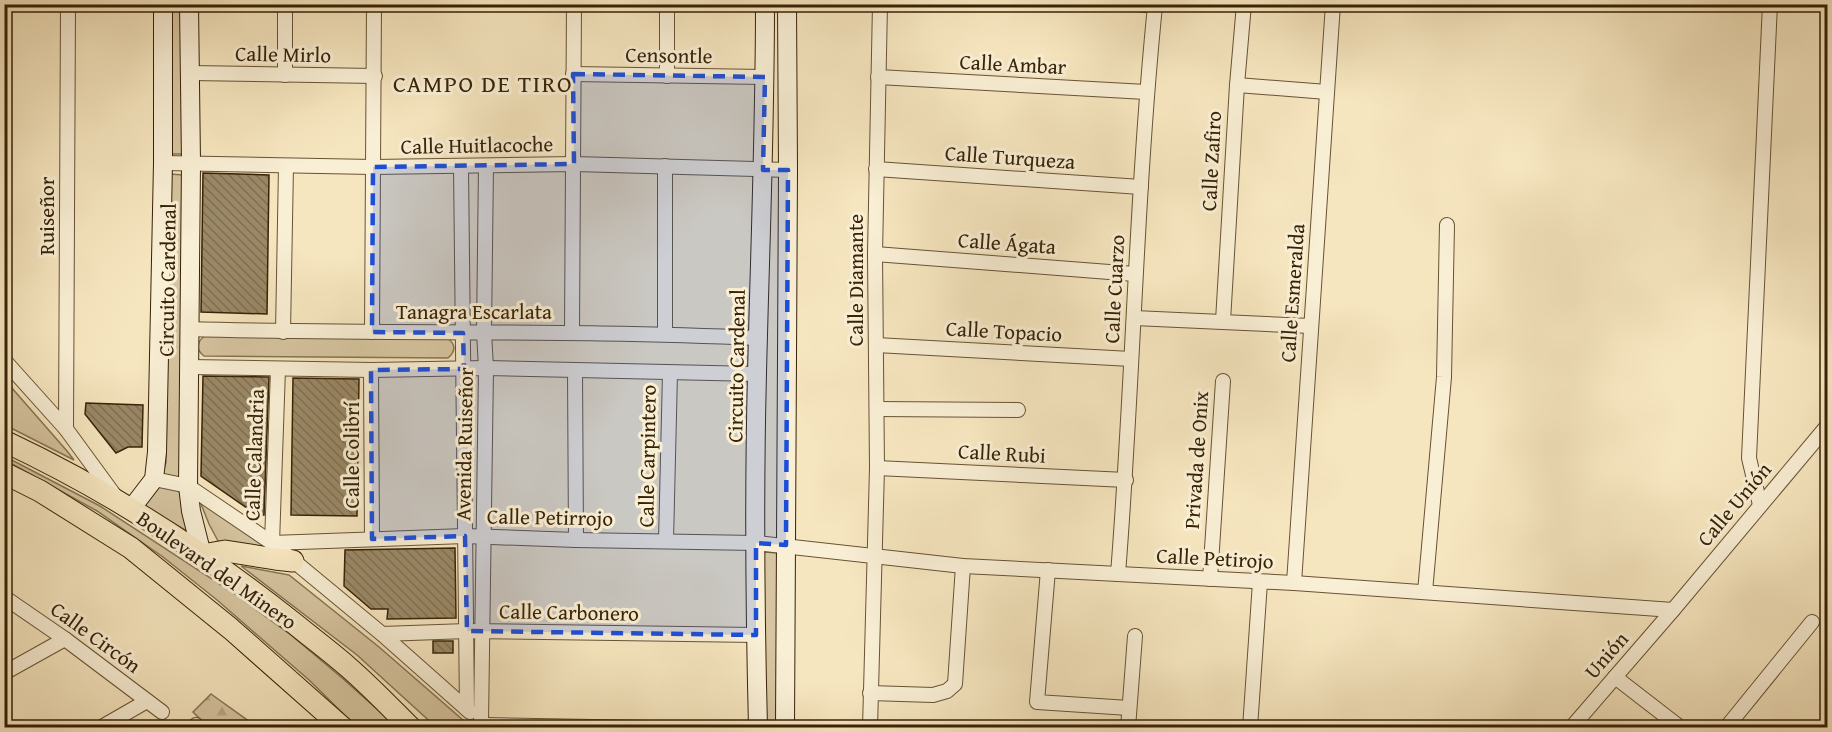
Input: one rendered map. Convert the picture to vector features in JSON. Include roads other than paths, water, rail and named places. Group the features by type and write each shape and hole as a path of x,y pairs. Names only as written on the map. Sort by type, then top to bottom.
{"main road":[{"name":"Boulevard del Minero","path":"4,441 53,464 202,555 258,595 347,666 411,728"},
{"name":"Boulevard del Minero","path":"4,473 40,491 131,548 231,629 343,728"},
{"path":"202,555 225,551 293,561"}],"street":[{"name":"Ruiseñor","path":"66,429 68,4"},
{"name":"Circuito Cardenal","path":"154,479 157,452 163,163 163,4"},
{"name":"Circuito Cardenal","path":"189,4 191,163 188,486 191,511 202,555"},
{"path":"285,4 285,75"},
{"path":"372,332 374,4"},
{"path":"572,332 574,4"},
{"path":"666,76 668,4"},
{"name":"Circuito Cardenal","path":"758,728 757,374 765,4"},
{"path":"785,728 788,4"},
{"name":"Calle Diamante","path":"870,728 877,468 875,254 880,4"},
{"path":"1136,4 1155,6"},
{"name":"Calle Zafiro","path":"1223,321 1244,4"},
{"name":"Calle Esmeralda","path":"1294,583 1333,4"},
{"path":"1760,505 1749,459 1770,4"},
{"name":"Calle Cuarzo","path":"1118,574 1126,480 1146,92 1155,6"},
{"name":"Calle Mirlo","path":"190,73 375,76"},
{"name":"Censontle","path":"573,74 765,77"},
{"name":"Calle Ambar","path":"878,77 1146,92"},
{"path":"1237,85 1327,92"},
{"name":"Calle Huitlacoche","path":"163,163 373,167 574,164 788,170"},
{"path":"282,332 286,166"},
{"name":"Avenida Ruiseñor","path":"485,725 483,537 486,166"},
{"path":"665,166 665,333"},
{"name":"Avenida Ruiseñor","path":"460,167 467,709"},
{"name":"Calle Turqueza","path":"876,169 1141,187"},
{"path":"1425,592 1444,377 1447,225"},
{"name":"Calle Ágata","path":"875,254 1135,274"},
{"path":"1134,318 1311,326"},
{"name":"Tanagra Escarlata","path":"189,329 282,332 665,333 758,338"},
{"name":"Calle Topacio","path":"876,345 1131,359"},
{"path":"4,360 66,429 125,506 154,479 188,486 272,543 382,634 485,725 650,728"},
{"path":"189,367 757,374"},
{"name":"Calle Calandria","path":"272,543 278,369"},
{"name":"Calle Colibrí","path":"371,370 372,539"},
{"path":"575,370 576,540"},
{"name":"Calle Carpintero","path":"666,541 670,373"},
{"name":"Privada de Onix","path":"1209,579 1223,381"},
{"path":"877,409 1018,410"},
{"name":"Calle Unión","path":"1673,609 1827,425"},
{"name":"Calle Rubi","path":"877,468 1126,480"},
{"name":"Calle Petirrojo","path":"272,543 465,536 756,543"},
{"name":"Calle Petirojo","path":"756,543 963,566 1294,583 1673,609"},
{"path":"870,693 933,695 947,691 955,684 963,566"},
{"path":"1048,570 1037,702 1129,708"},
{"path":"1250,728 1260,582"},
{"name":"Calle Circón","path":"4,597 65,639 162,712"},
{"name":"Unión","path":"1572,728 1673,609"},
{"path":"1726,728 1812,622"},
{"name":"Calle Carbonero","path":"382,634 467,631 756,634"},
{"path":"1128,728 1135,636"},
{"path":"4,673 65,639"},
{"path":"1615,677 1681,728"},
{"path":"100,728 147,701"}],"district":[{"name":"CAMPO DE TIRO","path":"483,83"}]}
